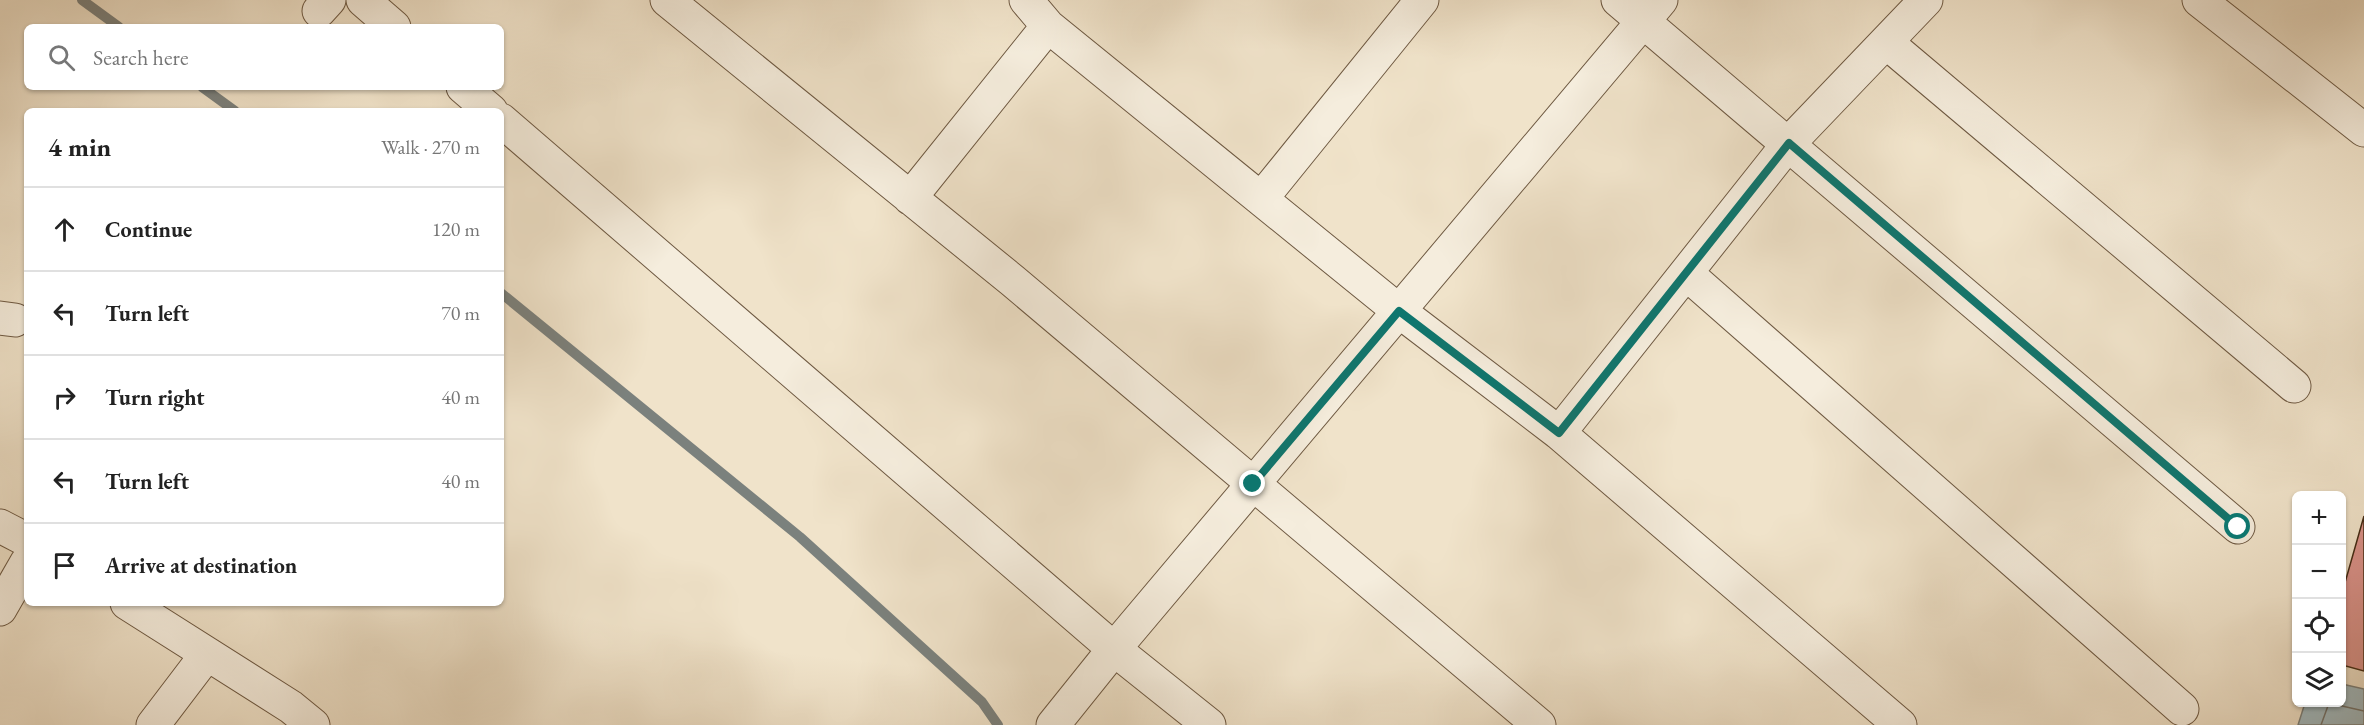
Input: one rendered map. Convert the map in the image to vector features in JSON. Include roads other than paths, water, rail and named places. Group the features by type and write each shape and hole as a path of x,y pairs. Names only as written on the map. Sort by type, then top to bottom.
{"street":[{"path":"363,0 391,24"},
{"path":"667,0 1013,281 1539,725"},
{"path":"1026,0 1048,26 1399,311 1559,433 1900,725"},
{"path":"1261,199 1422,0"},
{"path":"1618,0 1653,10 1789,143 2238,527"},
{"path":"1559,433 1789,143 1926,0"},
{"path":"2199,0 2364,130"},
{"path":"1053,725 1114,649 1653,10"},
{"path":"910,198 1048,26"},
{"path":"1886,42 2294,386"},
{"path":"466,90 488,108"},
{"path":"504,123 1114,649 1209,725"},
{"path":"1686,273 2182,709"},
{"path":"0,526 24,538"},
{"path":"0,609 24,567"},
{"path":"132,606 291,707 313,725"},
{"path":"153,725 207,654"}],"water":[{"path":"2346,685 2364,689 2364,725 2298,725 2304,707 2346,707"}],"waterway":[{"path":"82,0 115,24"},
{"path":"206,90 231,108"},
{"path":"504,295 800,537 982,702 998,725"}]}
